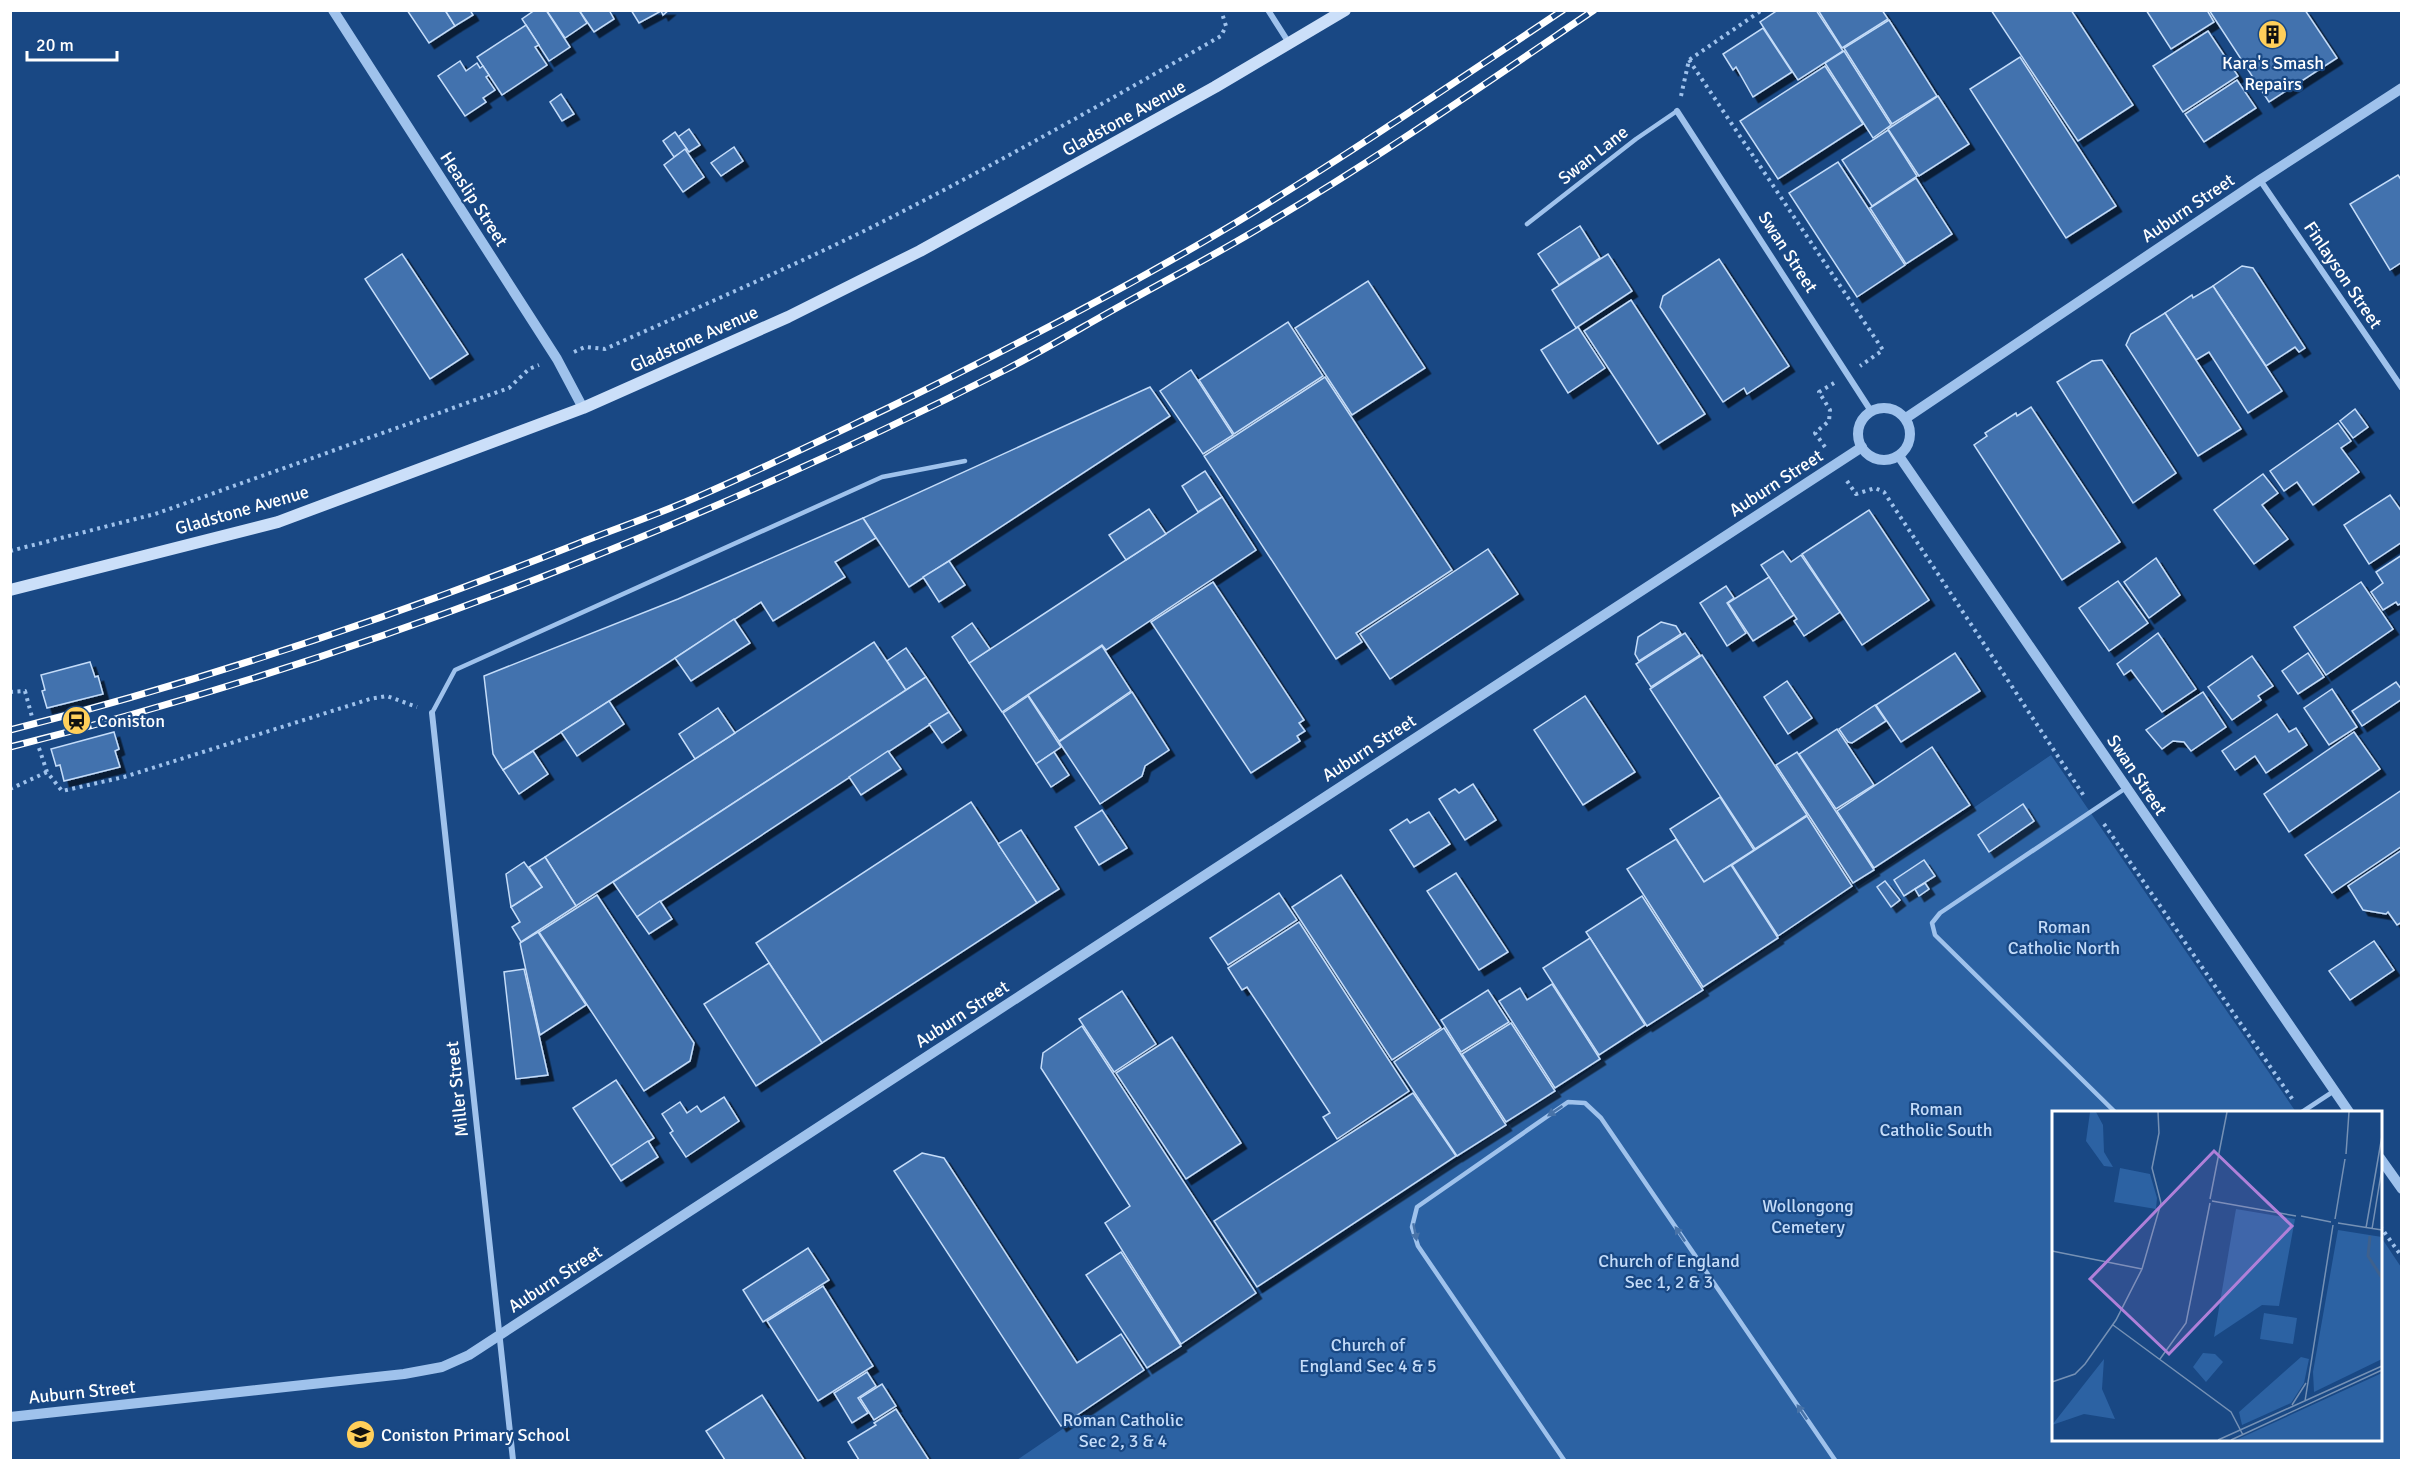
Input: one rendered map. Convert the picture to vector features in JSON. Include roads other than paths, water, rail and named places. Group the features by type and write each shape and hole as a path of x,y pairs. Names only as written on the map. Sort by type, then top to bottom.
{"main road":[{"name":"Gladstone Avenue","path":"10,590 278,522 583,408 788,317 911,256 1164,116 1345,10"}],"street":[{"name":"Heaslip Street","path":"333,10 557,359 583,408"},
{"path":"1268,10 1290,43"},
{"name":"Auburn Street","path":"1905,418 2260,180 2402,88"},
{"name":"Swan Street","path":"1677,111 1871,411"},
{"name":"Finlayson Street","path":"2260,180 2402,388"},
{"path":"1882,407 1891,408 1905,418 1910,426 1910,443 1899,456 1891,459 1874,458 1862,447 1858,430 1861,421 1871,411 1882,407"},
{"name":"Auburn Street","path":"10,1417 404,1374 442,1367 469,1355 1862,447"},
{"name":"Swan Street","path":"1899,456 2348,1111"},
{"name":"Miller Street","path":"432,713 513,1461"},
{"path":"2382,1161 2402,1189"}],"lane":[{"name":"Swan Lane","path":"1527,224 1636,139 1677,111"},
{"path":"432,713 455,670 882,477 965,461"},
{"path":"2113,1111 1935,935 1932,923 1940,913 2126,788"},
{"path":"2305,1111 2334,1091"},
{"path":"1564,1461 1418,1246 1412,1227 1416,1207 1568,1102 1585,1103 1600,1118 1835,1461"}],"railway":[{"path":"10,730 154,691 367,622 662,512 764,467 1019,342 1194,247 1278,197 1563,10"},
{"path":"10,747 267,674 394,632 519,586 643,536 766,484 887,428 1022,361 1290,210 1465,98 1594,10"}],"place":[{"name":"Kara's Smash Repairs","path":"2273,34"},
{"name":"Coniston","path":"76,721"},
{"name":"Coniston Primary School","path":"360,1435"}],"park label":[{"name":"Roman Catholic North","path":"2064,937"},
{"name":"Roman Catholic South","path":"1936,1119"},
{"name":"Wollongong Cemetery","path":"1808,1216"},
{"name":"Church of England Sec 1, 2 & 3","path":"1669,1271"},
{"name":"Church of England Sec 4 & 5","path":"1368,1355"},
{"name":"Roman Catholic Sec 2, 3 & 4","path":"1123,1430"}]}
